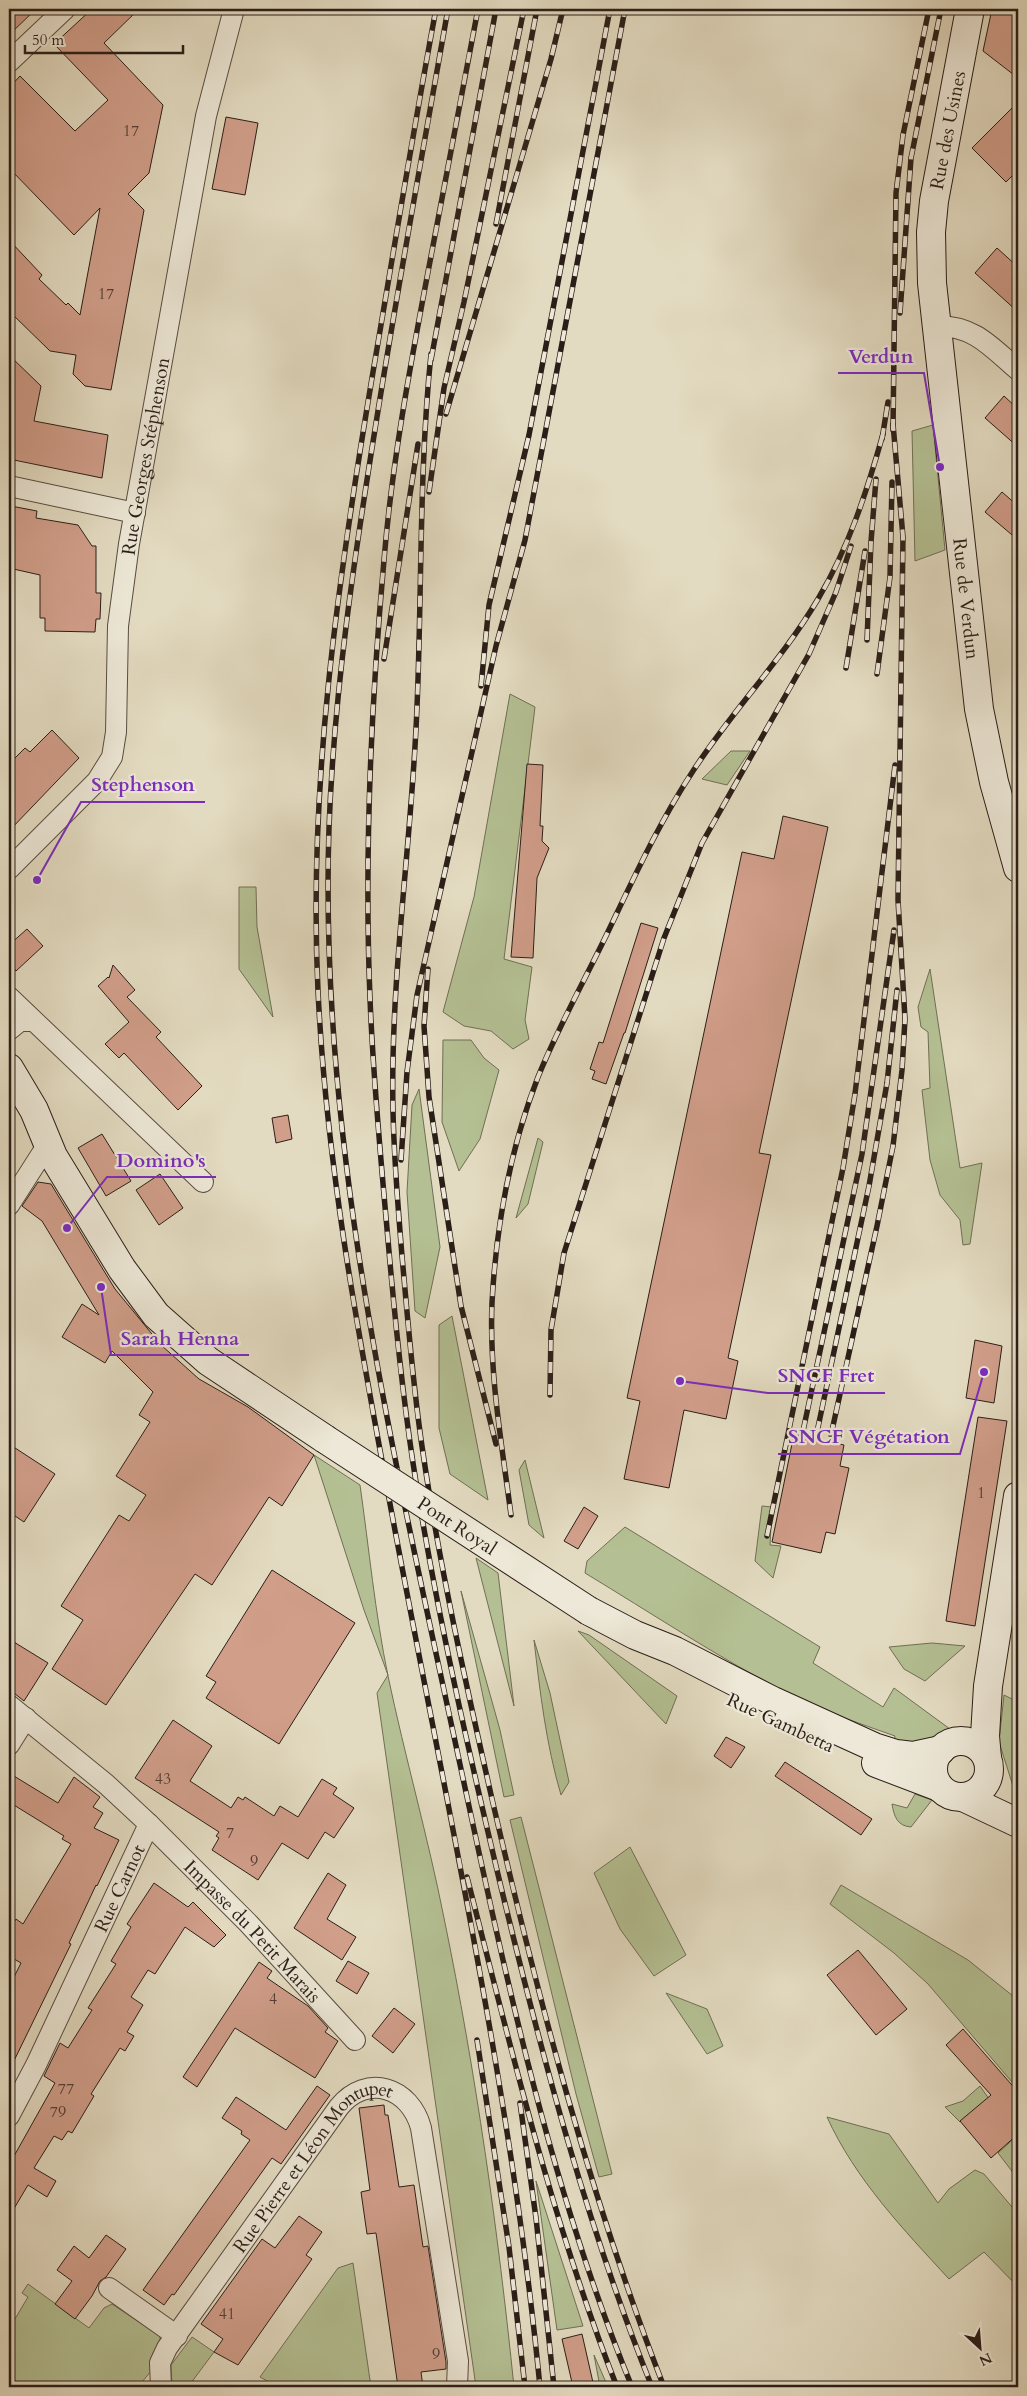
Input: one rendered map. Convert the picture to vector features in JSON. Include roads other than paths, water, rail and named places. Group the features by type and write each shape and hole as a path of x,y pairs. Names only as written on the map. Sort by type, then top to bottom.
{"main road":[{"name":"Rue des Usines","path":"937,326 932,252 932,216 936,185 970,9"},
{"name":"Rue de Verdun","path":"937,326 974,669 982,726 994,782 1018,868"},
{"name":"Pont Royal","path":"9,1068 34,1110 48,1144 114,1257 156,1315 208,1361 589,1611"},
{"path":"988,1686 985,1736 988,1764 983,1787 974,1794 951,1792 933,1770 934,1763 945,1747 965,1731 975,1716 988,1686 1011,1595 1018,1496"},
{"name":"Rue Gambetta","path":"589,1611 635,1635 675,1651 773,1701 874,1747 904,1756 928,1754 945,1747"},
{"name":"Rue Gambetta","path":"635,1635 690,1676 769,1718 866,1760 951,1792 1018,1823"},
{"path":"945,1747 961,1741 981,1749 1002,1796 1018,1808"}],"street":[{"path":"9,62 65,9"},
{"name":"Rue Georges Stéphenson","path":"9,869 97,781 112,757 116,732 118,626 135,513 206,116 234,9"},
{"path":"937,326 956,326 970,331 1018,370"},
{"path":"9,486 135,513"},
{"path":"9,997 203,1182"},
{"path":"9,1030 20,1021 33,1021"},
{"path":"9,1205 48,1144"},
{"name":"Rue Carnot","path":"9,1705 118,1794 149,1824 36,2065 9,2116"},
{"path":"9,1745 26,1718"},
{"name":"Impasse du Petit Marais","path":"149,1824 249,1924 355,2040"},
{"name":"Rue Pierre et Léon Montupet","path":"160,2387 160,2363 177,2336 345,2100 367,2088 382,2088 393,2092 408,2102 418,2116 458,2361 457,2387"},
{"path":"109,2288 177,2336"}],"railway":[{"path":"436,9 372,378 337,607 328,683 317,837 318,991 328,1118 344,1244 376,1431 453,1827 494,2051 512,2163 540,2387"},
{"path":"448,9 377,417 353,570 341,673 329,828 329,941 335,1053 346,1165 381,1387 426,1608 487,1888 526,2057 573,2224 601,2306 632,2387"},
{"path":"478,9 408,379 387,524 375,669 368,833 368,943 375,1089 393,1301 407,1422 434,1584 455,1685 501,1887 550,2077 586,2203 652,2387"},
{"path":"431,360 496,9"},
{"path":"429,492 444,388 464,302 524,9"},
{"path":"496,224 537,9"},
{"path":"446,414 551,59 563,9"},
{"path":"481,686 489,605 529,435 610,9"},
{"path":"401,1160 407,1072 417,995 496,646 525,540 625,9"},
{"path":"893,430 896,193 903,135 929,9"},
{"path":"900,313 911,158 941,9"},
{"path":"431,354 424,442 417,707 411,808 398,959 393,1060 396,1184 416,1404 437,1540 454,1626 492,1799 528,1948 589,2170 612,2243 664,2387"},
{"path":"882,439 888,402"},
{"path":"831,1435 893,1146 902,1070 905,1019 898,900 903,537 893,424"},
{"path":"511,1515 494,1383 492,1303 497,1246 506,1189 528,1104 545,1059 561,1025 646,853 680,791 724,727 789,643 829,579 856,518 883,434"},
{"path":"384,659 418,444"},
{"path":"867,640 876,479"},
{"path":"877,674 890,577 892,482"},
{"path":"550,1395 551,1330 564,1253 664,938 702,843 809,654 836,592 851,546"},
{"path":"846,668 865,551"},
{"path":"767,1536 843,1168 855,1094 895,765"},
{"path":"803,1431 862,1154 894,930"},
{"path":"428,969 424,1026 429,1097 461,1306 496,1444"},
{"path":"817,1432 869,1186 887,1083 897,990"},
{"path":"467,1877 534,2134 572,2262 617,2387"},
{"path":"477,2040 509,2247 525,2387"},
{"path":"520,2103 536,2218 554,2387"}],"place":[{"name":"Verdun","path":"940,467"},
{"name":"Stephenson","path":"37,880"},
{"name":"Domino's","path":"67,1228"},
{"name":"Sarah Henna","path":"101,1287"},
{"name":"SNCF Végétation","path":"984,1372"},
{"name":"SNCF Fret","path":"680,1381"}]}
